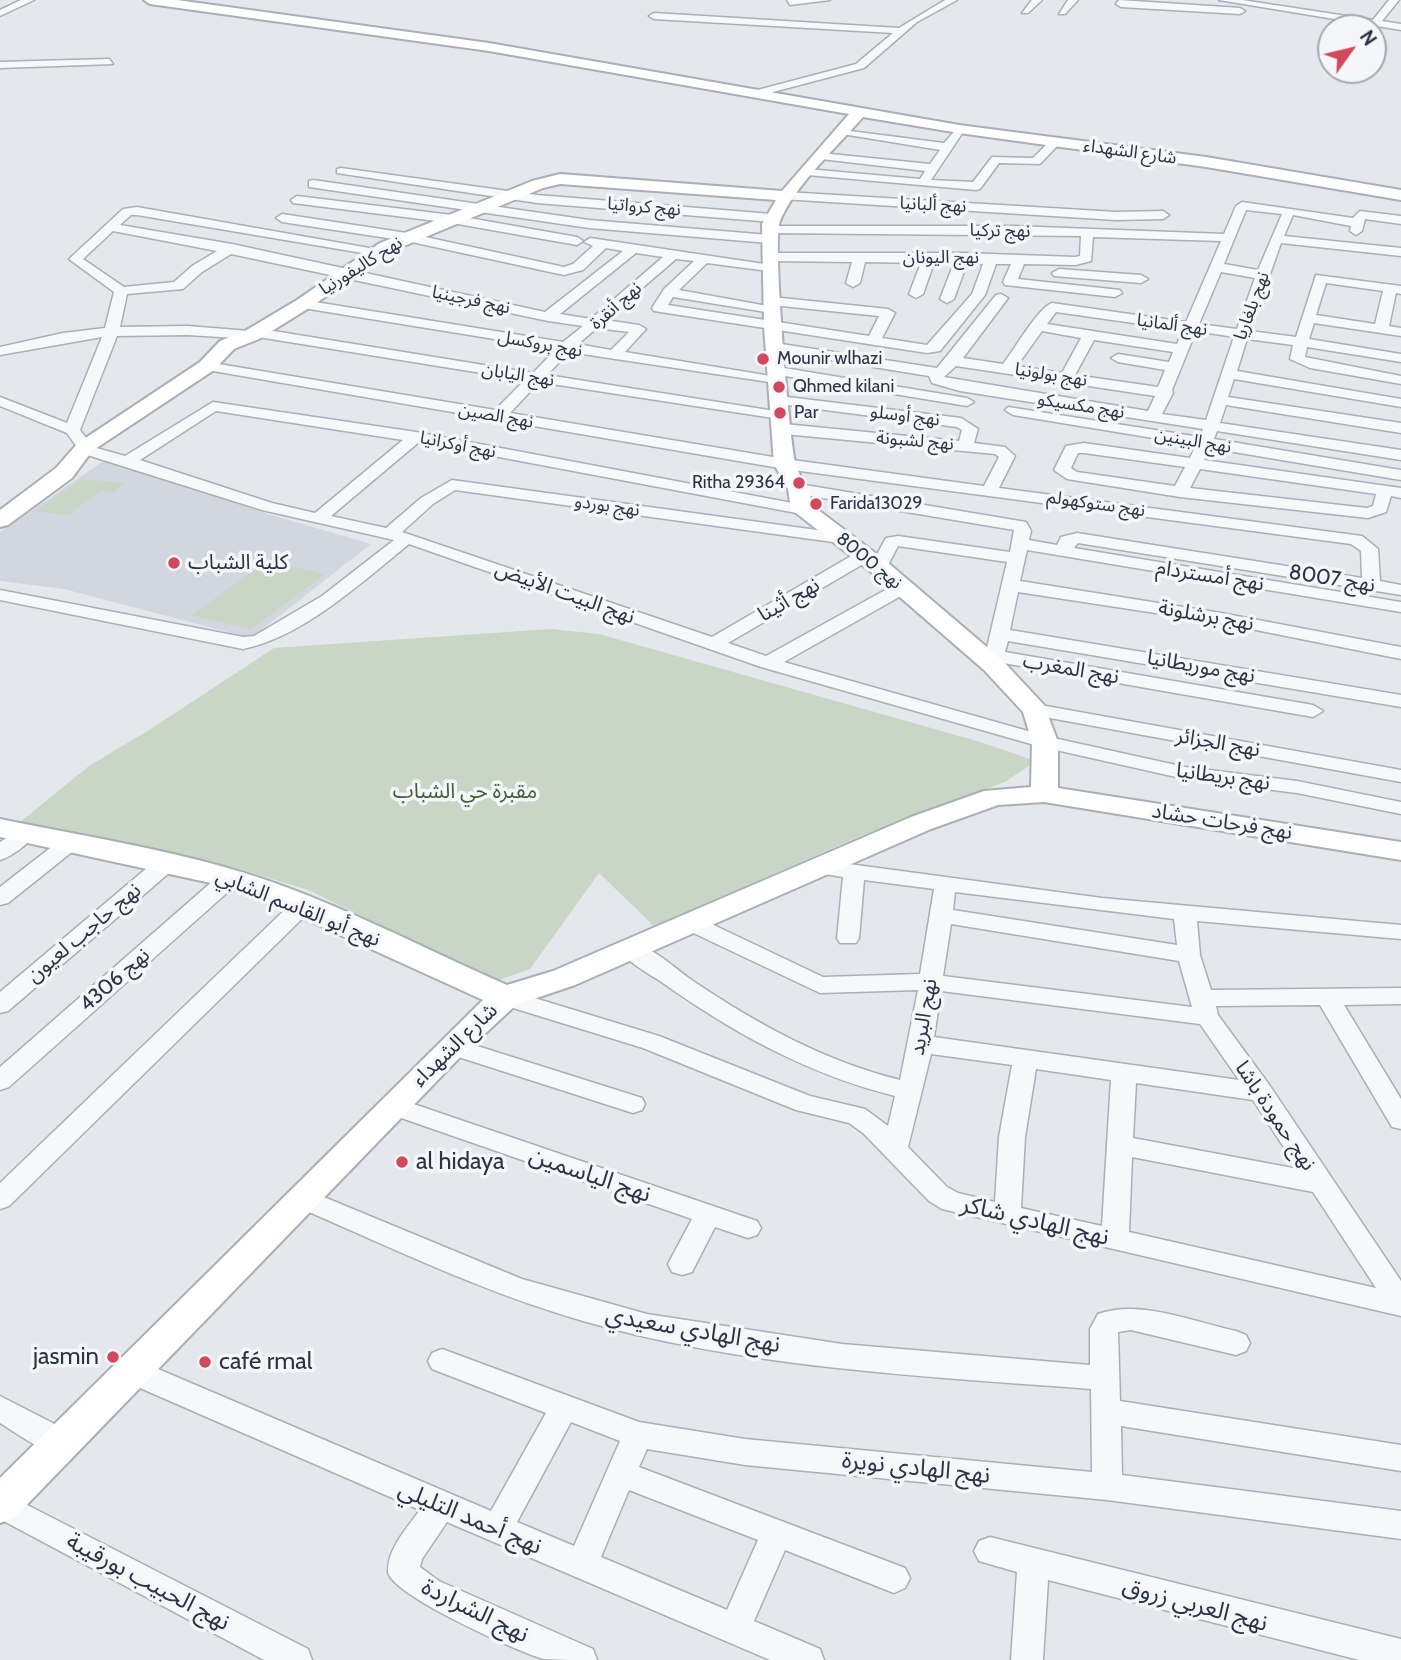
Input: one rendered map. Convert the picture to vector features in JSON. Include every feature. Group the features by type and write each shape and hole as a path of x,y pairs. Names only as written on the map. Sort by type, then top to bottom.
{"street":[{"path":"0,13 29,0"},
{"name":"شارع الشهداء","path":"150,0 462,43 959,129 1206,162 1400,194"},
{"path":"774,23 790,1 825,0"},
{"path":"754,94 860,66 914,20 952,0"},
{"path":"1025,11 1037,0"},
{"path":"1062,12 1073,0"},
{"path":"1110,0 1124,1 1121,4 1130,6 1158,3 1231,12 1246,9 1251,5"},
{"path":"1289,0 1329,6 1323,14"},
{"path":"1231,1 1317,15"},
{"path":"654,16 902,31"},
{"path":"0,65 109,62"},
{"path":"771,242 786,196 859,112"},
{"path":"923,183 959,129"},
{"path":"842,133 946,147"},
{"path":"807,172 976,186 996,159 1037,162 1055,142"},
{"path":"821,156 932,168"},
{"path":"356,163 454,173 440,184"},
{"name":"نهج كرواتيا","path":"341,171 440,184 515,187 607,203 771,242"},
{"name":"نهح كاليفورنيا","path":"0,520 64,473 85,447 207,366 227,345 254,333 303,304 375,253 482,207 515,187 567,179 786,196"},
{"path":"577,241 625,183"},
{"path":"313,184 589,224 771,242"},
{"path":"1362,263 1360,225 1371,191"},
{"name":"نهج ألبانيا","path":"786,196 1107,216 1163,215"},
{"path":"297,200 452,219 577,241 704,259 771,242"},
{"path":"1153,417 1166,393 1231,239 1242,206 1289,211 1360,225 1401,220"},
{"path":"258,232 197,269 178,286 121,291 75,259 110,227 133,211 258,232 375,253"},
{"name":"نهج بلغاريا","path":"1180,492 1212,426 1241,334 1289,211"},
{"path":"282,218 407,237 564,271 578,267 604,243"},
{"name":"نهج فرجينيا","path":"110,227 346,272 548,317 639,329"},
{"name":"نهج تركيا","path":"771,242 1087,233 1231,239"},
{"name":"نهج اليونان","path":"771,242 860,257 992,258 1017,265 1082,261 1086,258 1087,233"},
{"path":"1276,239 1362,263 1395,289 1381,329"},
{"name":"نهج 8000","path":"771,242 773,321 785,464 800,499 840,538 994,661 1035,710 1045,742 1044,794"},
{"path":"548,317 634,248"},
{"path":"1401,252 1321,278 1301,342 1298,361 1401,380"},
{"name":"نهج أنقرة","path":"498,416 565,348 674,254"},
{"path":"853,283 860,257"},
{"path":"947,299 963,257"},
{"path":"916,294 929,258"},
{"path":"669,292 773,321 873,341 935,348 978,295 992,258"},
{"path":"613,356 659,308 669,292 704,259"},
{"path":"1115,293 1010,282 1017,265 1141,279"},
{"path":"1217,267 1263,275"},
{"path":"72,430 111,330 121,291"},
{"path":"940,373 1001,298"},
{"name":"نهج بروكسل","path":"303,304 613,356 780,400"},
{"name":"نهج ألمانيا","path":"1009,368 1052,307 1401,358"},
{"path":"659,308 773,321 888,313 873,341"},
{"path":"1308,317 1401,332"},
{"name":"نهج مكسيكو","path":"773,321 940,373 936,378 942,383 1401,455"},
{"path":"1037,327 1183,349"},
{"name":"نهج اليابان","path":"0,351 69,335 111,330 170,329 254,333 537,379 780,400"},
{"path":"1066,378 1090,335"},
{"path":"1115,385 1122,359 1175,368"},
{"name":"نهج بولونيا","path":"953,360 1166,393"},
{"name":"نهج الصين","path":"207,366 785,464"},
{"path":"1230,374 1401,403"},
{"name":"نهج البينين","path":"780,400 1203,443 1401,475"},
{"name":"نهج لشبونة","path":"780,400 965,446 1006,453 990,489"},
{"name":"نهج أوسلو","path":"780,400 961,423 970,429 965,446"},
{"path":"1219,400 1401,428"},
{"path":"0,401 72,430 85,447"},
{"name":"نهج أوكرانيا","path":"128,461 212,406 800,499 1015,524 1023,528 1018,551"},
{"path":"316,520 416,437"},
{"name":"نهج البيت الأبيض","path":"85,447 316,520 399,536 768,663 1045,742"},
{"path":"1079,447 1393,492 1380,509 1368,513 1180,492 1073,476 1062,470 1072,449 1079,447"},
{"name":"نهج ستوكهولم","path":"785,464 990,489 1356,540 1369,549 1371,585"},
{"name":"نهج بوردو","path":"0,595 217,639 253,642 328,600 399,536 427,501 452,485 840,538"},
{"name":"نهج 8007","path":"1064,552 1067,541 1077,538 1401,590"},
{"name":"نهج أمستردام","path":"871,562 892,542 898,541 1064,552 1401,607"},
{"path":"994,661 1018,551"},
{"name":"نهج أثينا","path":"714,644 871,562"},
{"name":"نهج برشلونة","path":"1010,585 1221,618 1401,653"},
{"path":"768,663 902,588"},
{"name":"نهج موريطانيا","path":"1001,634 1401,701"},
{"name":"نهج المغرب","path":"994,661 1313,711"},
{"name":"نهج الجزائر","path":"1035,710 1401,776"},
{"name":"نهج بريطانيا","path":"1045,742 1185,773 1297,787 1401,808"},
{"name":"شارع الشهداء","path":"0,1505 134,1372 452,1046 505,997 564,978 632,950 819,867 983,800 1012,794 1044,794"},
{"name":"نهج فرحات حشاد","path":"1044,794 1401,851"},
{"path":"0,853 13,831"},
{"name":"نهج أبو القاسم الشابي","path":"13,831 168,862 230,878 302,906 505,997"},
{"path":"0,898 70,843"},
{"name":"نهج حاجب لعيون","path":"0,1005 168,862"},
{"path":"819,867 1185,914 1401,932"},
{"path":"848,938 854,870"},
{"name":"نهج 4306","path":"0,1081 230,878"},
{"name":"نهج البريد","path":"894,1151 921,1044 946,882"},
{"path":"0,1199 302,906"},
{"name":"نهج حمودة باشا","path":"1185,914 1189,955 1204,1008 1401,1305"},
{"path":"940,915 1189,955"},
{"path":"692,924 820,985 931,982 1204,1008 1328,998 1401,996"},
{"path":"632,950 698,998 818,1062 844,1073 909,1091"},
{"name":"نهج الهادي شاكر","path":"505,997 651,1042 804,1104 856,1116 872,1126 938,1194 951,1202 1401,1305"},
{"path":"1328,998 1401,1119"},
{"path":"921,1044 1125,1075 1261,1092"},
{"path":"452,1046 633,1104"},
{"path":"1007,1216 1012,1137 1025,1059"},
{"path":"1115,1240 1125,1075"},
{"name":"نهج الياسمين","path":"393,1106 707,1216 748,1227"},
{"path":"1120,1145 1319,1183"},
{"name":"نهج الهادي سعيدي","path":"302,1198 511,1286 582,1309 652,1326 831,1354 1105,1378"},
{"path":"682,1264 707,1216"},
{"path":"1107,1486 1104,1328 1114,1319 1131,1319 1236,1343"},
{"name":"نهج الهادي نويرة","path":"442,1361 638,1434 745,1452 1107,1486 1401,1525"},
{"name":"نهج أحمد التليلي","path":"134,1372 440,1506 808,1660"},
{"path":"498,1530 564,1407"},
{"path":"0,1409 63,1443"},
{"path":"1105,1411 1401,1458"},
{"path":"582,1564 638,1434"},
{"path":"623,1474 894,1578"},
{"name":"نهج الحبيب بورقيبة","path":"0,1505 296,1660"},
{"name":"نهج الشراردة","path":"440,1506 407,1554 403,1573 428,1591 581,1660"},
{"path":"735,1629 777,1532"},
{"name":"نهج العربي زروق","path":"990,1551 1401,1656"},
{"path":"1027,1660 1033,1563"}],"shaded area":[{"name":"كلية الشباب","path":"105,460 268,514 371,544 251,638 64,589 0,581 0,532"}],"green space":[{"path":"82,479 125,483 113,493 101,491 68,515 35,511"},
{"path":"269,559 325,575 251,629 192,615"},
{"name":"مقبرة حي الشباب","path":"551,629 599,634 977,741 1036,761 1005,782 860,836 654,926 599,873 530,969 496,981 308,890 236,868 30,830 19,823 89,766 274,648"}],"place":[{"name":"Mounir wlhazi","path":"763,359"},
{"name":"Qhmed kilani","path":"779,387"},
{"name":"Par","path":"780,413"},
{"name":"Ritha 29364","path":"799,483"},
{"name":"Farida13029","path":"816,504"},
{"name":"كلية الشباب","path":"174,563"},
{"name":"al hidaya","path":"402,1162"},
{"name":"jasmin","path":"113,1357"},
{"name":"café rmal","path":"205,1362"}]}
